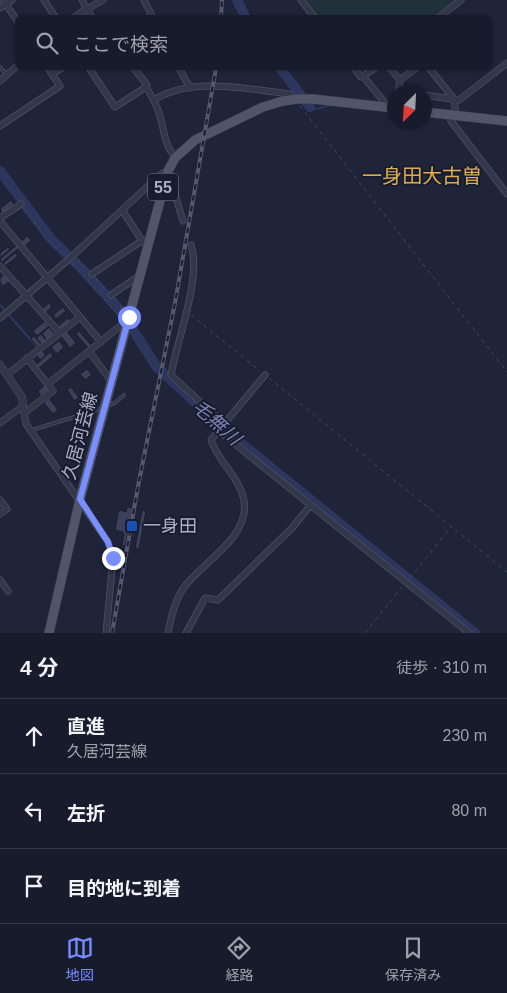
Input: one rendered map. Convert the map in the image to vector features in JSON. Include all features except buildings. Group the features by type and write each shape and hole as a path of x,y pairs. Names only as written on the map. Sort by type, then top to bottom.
{"main road":[{"name":"久居河芸線","path":"49,633 80,499 129,316 145,244 168,171 175,158 195,140 263,107 274,104 296,99 313,99 387,107"},
{"path":"432,113 451,117 507,121"}],"street":[{"path":"12,0 3,4 15,18"},
{"path":"44,0 54,15"},
{"path":"82,0 90,15"},
{"path":"78,15 103,0"},
{"path":"144,0 152,15"},
{"path":"301,0 313,15"},
{"path":"442,15 461,0"},
{"path":"432,97 459,100 507,63"},
{"path":"0,81 15,68"},
{"path":"0,124 60,86 49,70"},
{"path":"52,74 59,70"},
{"path":"91,70 115,107 146,87"},
{"path":"136,70 147,85 146,87 154,100 159,112 166,144 175,158"},
{"path":"180,70 190,88"},
{"path":"356,70 361,77 364,76 387,102"},
{"path":"364,76 372,70"},
{"path":"392,70 400,80 400,85"},
{"path":"400,80 413,70"},
{"path":"431,70 454,99 451,117 506,190"},
{"path":"154,100 172,91 213,86 290,94 296,99"},
{"path":"273,92 274,104"},
{"path":"4,315 162,174 168,171 183,222"},
{"path":"21,204 0,220 101,342"},
{"path":"92,274 145,244 122,210"},
{"path":"192,245 194,270 171,375 221,427 310,506 468,633"},
{"path":"0,266 60,333"},
{"path":"111,295 139,276"},
{"path":"8,374 80,317"},
{"path":"48,384 124,323 126,326"},
{"path":"89,351 111,381"},
{"path":"0,423 53,390 27,358"},
{"path":"0,365 22,397 26,424 80,499 105,537 113,553 111,596 106,633"},
{"path":"168,633 172,613 183,588 231,540 239,529 244,516 244,500 240,488 219,457 211,440 264,375"},
{"path":"0,500 7,509 0,514"},
{"path":"186,633 205,598 218,600 292,528 310,506"},
{"path":"0,580 8,590"}],"lane":[{"path":"0,67 6,75"},
{"path":"30,430 105,407 116,402 124,395"}],"path":[{"path":"296,99 507,372"},
{"path":"71,257 92,274 129,316"},
{"path":"186,312 507,572"},
{"path":"410,577 452,526"},
{"path":"365,633 406,583"}],"shaded area":[{"path":"305,0 456,0 438,15 316,15"}],"waterway":[{"path":"237,0 244,15"},
{"path":"282,70 310,107"},
{"path":"310,107 318,109 330,105"},
{"name":"毛無川","path":"0,171 51,239 118,308 156,366 226,431 475,633"},
{"path":"0,305 5,311"},
{"path":"8,314 37,347"}],"railway":[{"path":"221,15 222,0"},
{"path":"112,633 139,481 175,303 216,70"}],"place":[{"name":"一身田","path":"132,526"}],"district":[{"name":"一身田大古曽","path":"422,176"}],"route":[{"path":"113,558 108,542 80,499 129,317"}]}
